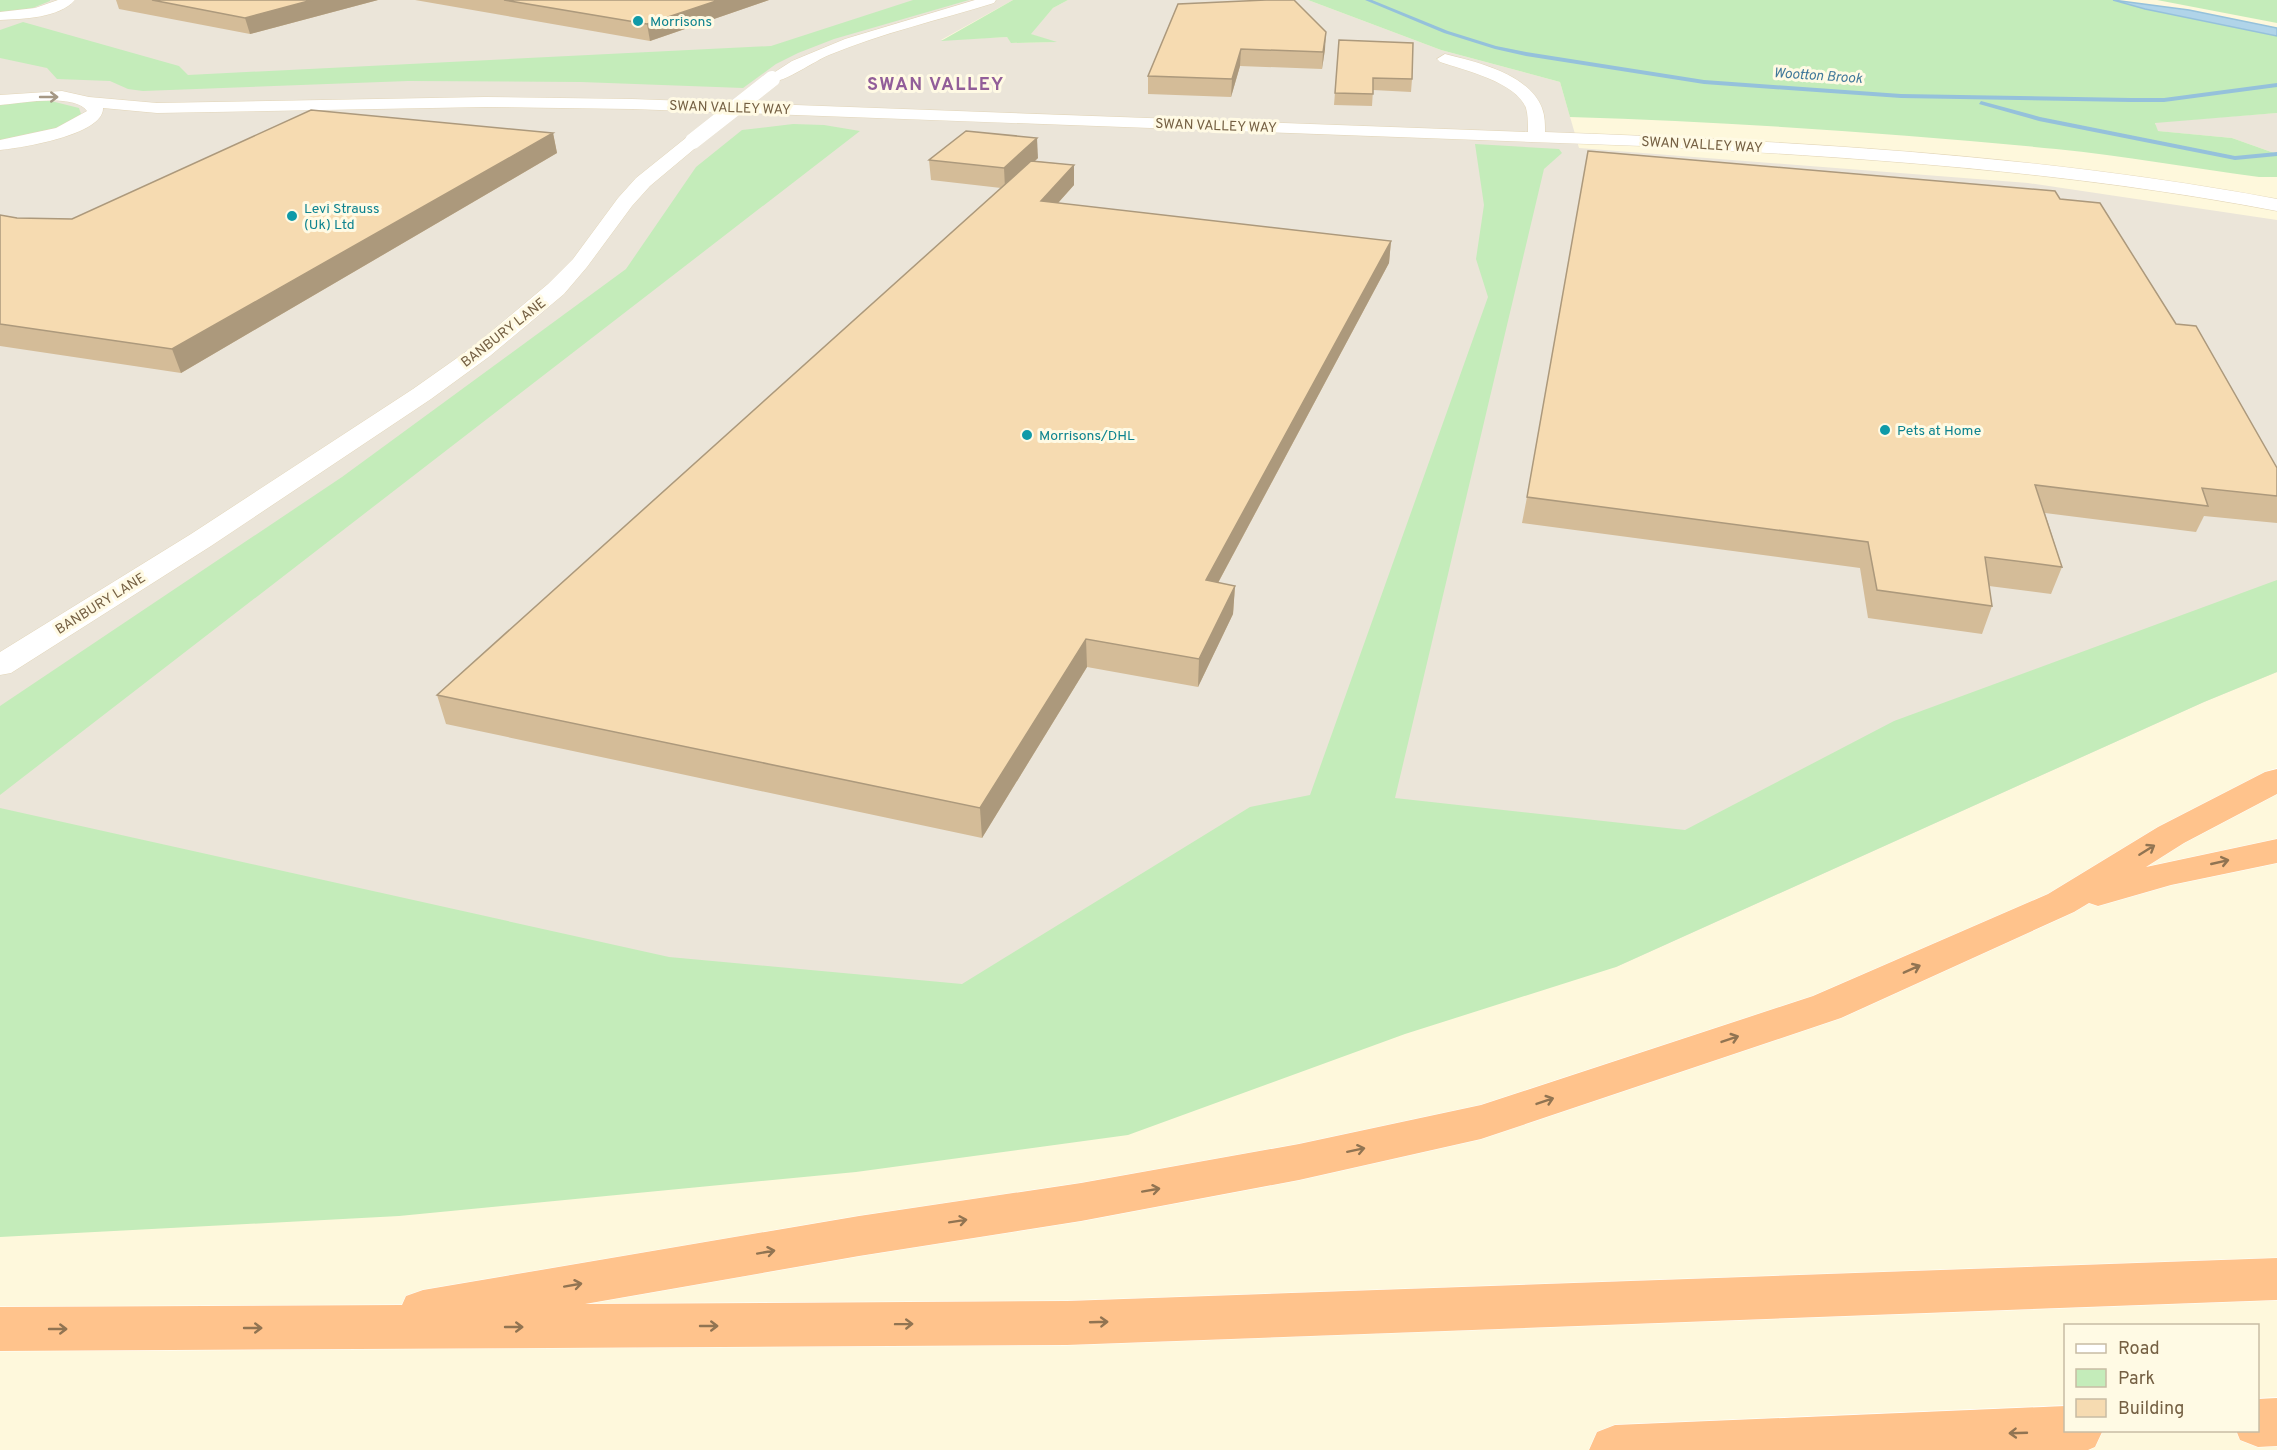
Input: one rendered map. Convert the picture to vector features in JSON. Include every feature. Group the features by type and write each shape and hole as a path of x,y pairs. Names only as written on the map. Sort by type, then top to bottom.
{"highway":[{"path":"330,1327 859,1236 1081,1202 1299,1162 1481,1122 1827,1007 2061,903 2171,835 2277,780"},
{"path":"2061,903 2170,873 2277,851"},
{"path":"0,1329 1067,1323 2277,1279"},
{"path":"2259,1423 2277,1422"},
{"path":"1615,1450 2064,1432"}],"street":[{"path":"1,16 50,8 68,0"},
{"name":"BANBURY LANE","path":"0,666 201,540 422,394 482,351 556,289 580,263 625,202 643,182 791,66 845,42 989,0"},
{"path":"1445,59 1505,80 1518,88 1534,107 1537,137"},
{"path":"1452,75 1477,70"},
{"path":"0,89 14,90 25,98"},
{"name":"SWAN VALLEY WAY","path":"0,100 62,97 89,102 157,108 485,102 632,104 1537,137 1798,149 1962,161 2068,173 2233,196 2277,205"},
{"path":"74,128 95,113 95,107 89,102"},
{"name":"SWAN VALLEY WAY","path":"36,139 74,128 152,113 197,108"},
{"path":"0,145 36,139"},
{"path":"0,150 36,139"},
{"name":"SWAN VALLEY WAY","path":"2233,196 2277,196"}],"shaded area":[{"name":"SWAN VALLEY","path":"0,0 1013,0 941,40 1007,37 1012,43 1054,42 1030,34 1053,8 1068,0 1308,0 1441,50 1560,82 1579,148 2028,183 2277,220 2277,672 2204,702 1616,967 1004,1046 0,981"},
{"path":"2277,113 2277,154 2232,138 2157,131 2155,122"}],"green space":[{"path":"0,0 50,1 30,9 0,13"},
{"path":"913,0 969,0 834,39 798,53 776,64 743,88 581,82 408,81 143,91 128,89 110,81 57,79 47,68 0,58 0,30 23,22 179,66 188,75 771,46"},
{"path":"1013,0 1068,0 1053,8 1031,34 1057,42 1011,43 1007,37 941,41"},
{"path":"1308,0 2113,0 2145,9 2277,36 2277,113 2155,123 2158,131 2232,138 2277,154 2277,177 2259,177 2081,152 1995,143 1752,125 1570,117 1560,82 1441,50"},
{"path":"2157,0 2277,0 2277,23"},
{"path":"51,101 79,108 81,114 53,129 0,141 0,104"},
{"path":"793,124 824,125 860,131 0,795 0,706 342,477 626,269 696,167 742,130"},
{"path":"1475,144 1559,149 1562,153 1544,169 1395,798 1685,830 1894,721 2277,580 2277,672 2204,702 1616,967 1405,1034 1128,1135 856,1172 399,1216 0,1237 0,808 669,957 962,984 1250,807 1310,795 1488,297 1476,259 1484,205"}],"water":[{"path":"2113,0 2189,10 2277,28 2277,36 2145,9"}],"building":[{"path":"152,0 312,0 245,18"},
{"path":"504,0 719,0 647,24"},
{"path":"1294,0 1326,32 1323,52 1241,49 1232,79 1148,76 1178,4"},
{"path":"1339,40 1413,43 1412,79 1373,78 1373,94 1335,93"},
{"name":"Levi Strauss (Uk) Ltd","path":"311,110 553,133 172,349 0,324 0,215 17,218 72,219"},
{"path":"966,131 1037,138 1004,168 929,160"},
{"name":"Pets at Home","path":"1588,151 2055,191 2060,199 2100,203 2176,324 2196,326 2277,468 2277,496 2202,488 2208,506 2035,485 2062,567 1985,557 1992,606 1877,590 1868,542 1527,497"},
{"name":"Morrisons/DHL","path":"1031,161 1074,165 1041,201 1391,241 1206,580 1235,586 1199,659 1086,639 980,808 437,695"}],"waterway":[{"name":"Wootton Brook","path":"1368,0 1446,32 1495,47 1704,82 1901,96 2131,100 2164,100 2277,85"},
{"path":"1981,103 2039,119 2235,158 2277,154"}],"place":[{"name":"Morrisons","path":"638,21"},
{"name":"Levi Strauss (Uk) Ltd","path":"292,216"},
{"name":"Pets at Home","path":"1885,430"},
{"name":"Morrisons/DHL","path":"1027,435"}],"district":[{"name":"SWAN VALLEY","path":"936,84"}]}
